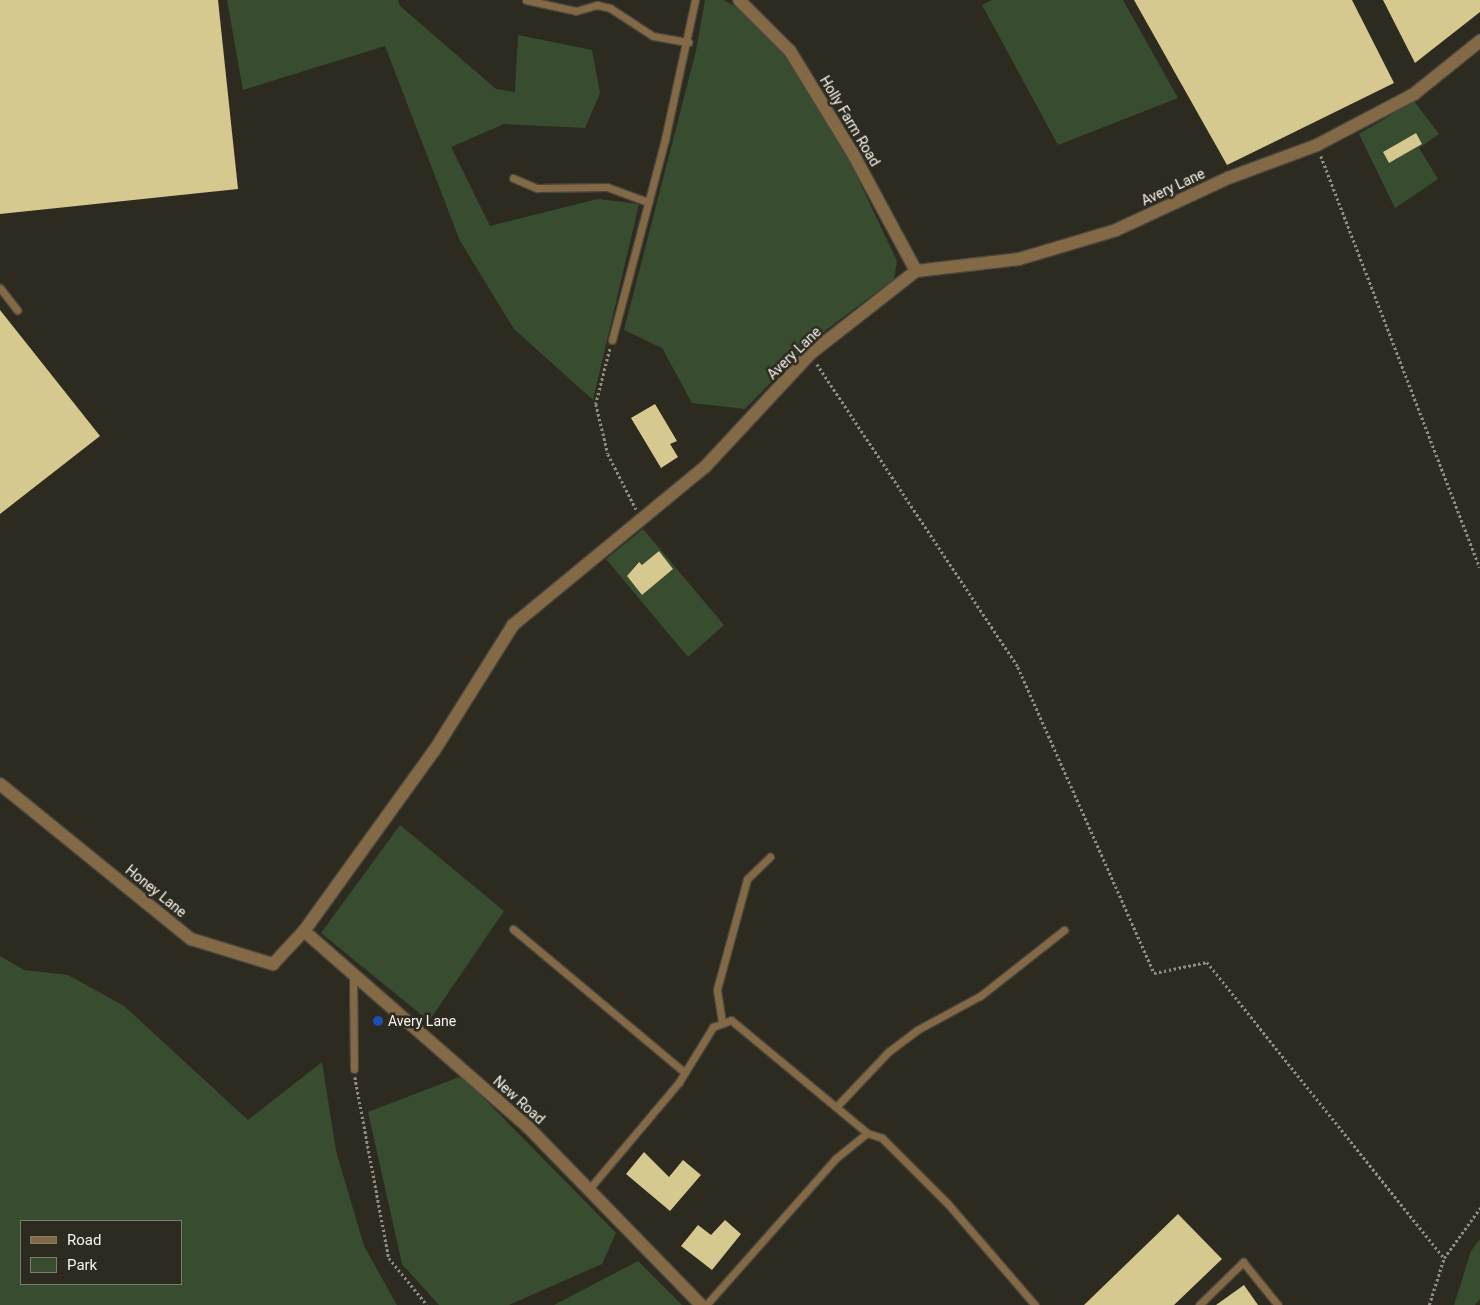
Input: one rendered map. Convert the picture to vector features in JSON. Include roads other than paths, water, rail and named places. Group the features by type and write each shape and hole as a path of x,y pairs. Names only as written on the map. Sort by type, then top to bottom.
{"street":[{"name":"Holly Farm Road","path":"739,0 790,51 852,152 916,272"},
{"name":"Avery Lane","path":"304,931 434,751 513,625 705,467 810,354 916,272 1019,259 1116,230 1228,178 1317,145 1414,94 1480,41"},
{"name":"Honey Lane","path":"0,784 191,939 273,964 304,931"},
{"name":"New Road","path":"304,931 528,1127 700,1305"}],"lane":[{"path":"526,0 576,11 610,8 653,36 688,42"},
{"path":"612,340 688,42 695,0"},
{"path":"513,178 537,188 607,188 648,202"},
{"path":"0,288 17,310"},
{"path":"722,1022 717,988 747,879 770,857"},
{"path":"512,929 684,1073"},
{"path":"836,1106 888,1052 916,1030 980,996 1064,930"},
{"path":"353,974 354,1069"},
{"path":"589,1189 684,1073 700,1043 722,1022"},
{"path":"722,1022 741,1026 867,1133 882,1138 948,1204 1035,1305"},
{"path":"706,1305 834,1159 867,1133"},
{"path":"1199,1305 1243,1262 1278,1305"}],"place":[{"name":"Avery Lane","path":"378,1021"}]}
